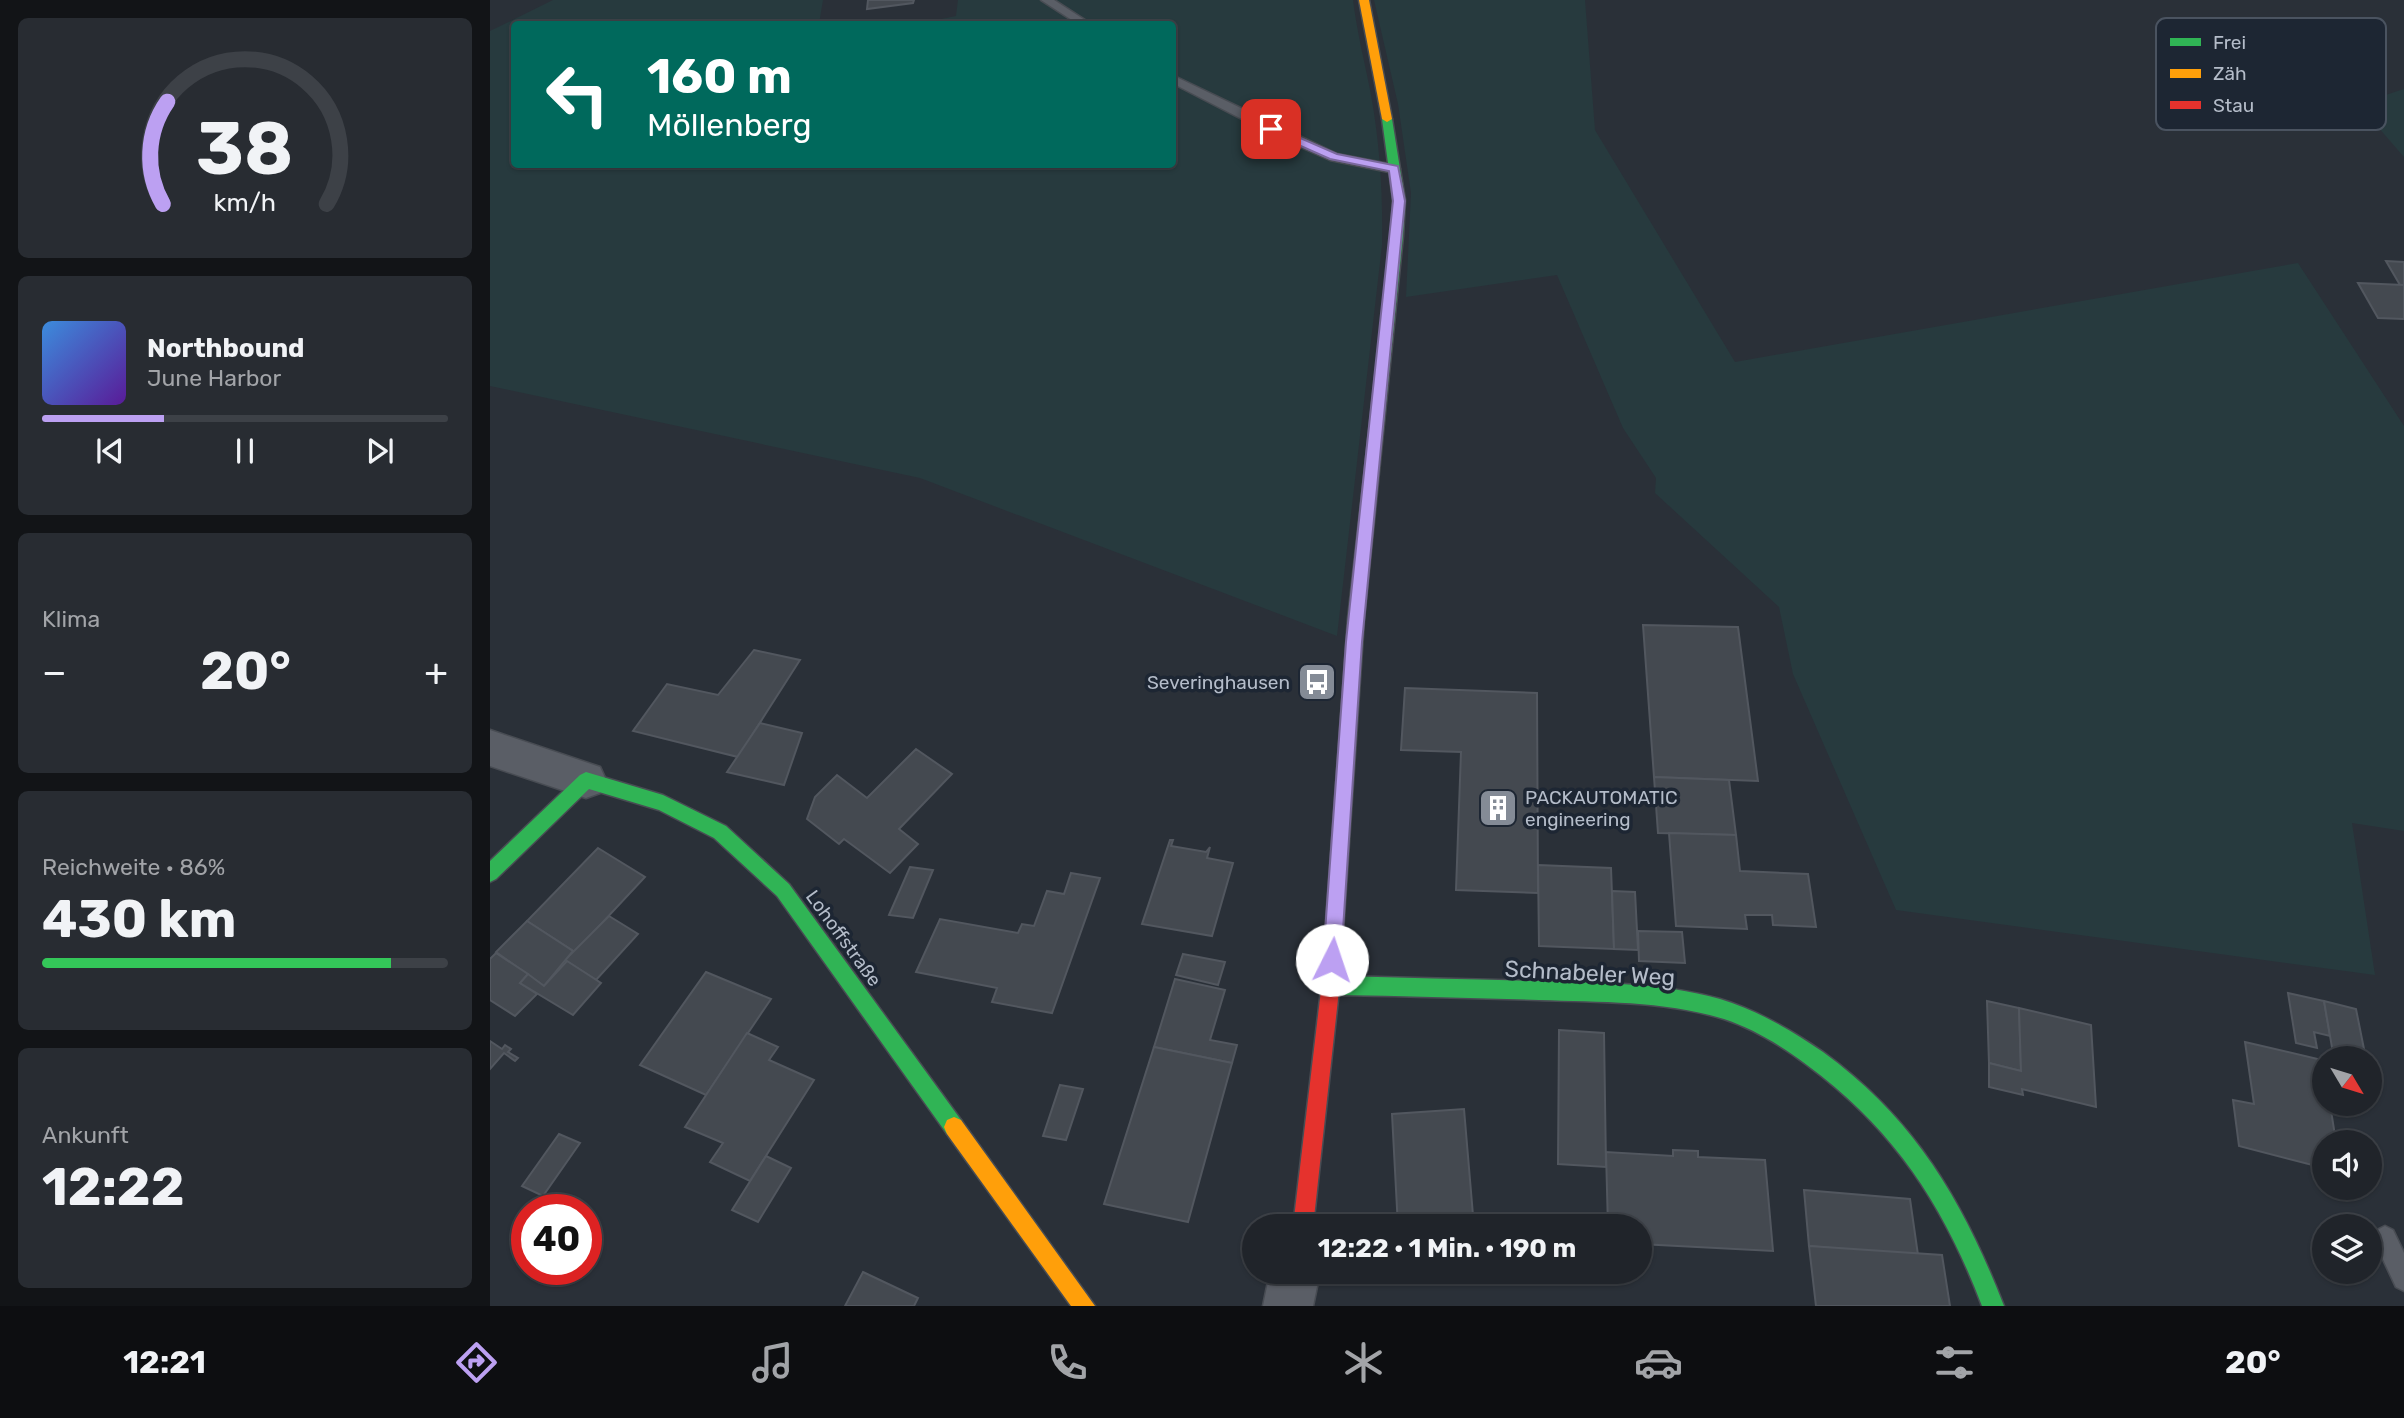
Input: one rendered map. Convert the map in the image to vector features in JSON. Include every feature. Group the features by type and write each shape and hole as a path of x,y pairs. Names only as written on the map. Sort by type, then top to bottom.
{"street":[{"path":"1305,1214 1331,985 1354,642 1399,201 1364,0"},
{"path":"490,748 586,780 490,873"},
{"name":"Lohoffstraße","path":"586,780 663,803 720,832 783,890 1084,1306"},
{"name":"Schnabeler Weg","path":"1331,985 1642,995 1713,1006 1767,1027 1821,1059 1858,1087 1891,1122 1942,1187 1980,1265 1993,1306"},
{"path":"1288,1306 1293,1284"}],"lane":[{"path":"1046,0 1080,21"},
{"path":"1176,80 1271,129 1334,157 1394,169"},
{"path":"2385,1238 2404,1279"}],"green space":[{"path":"553,0 823,0 820,21 511,21 511,168 1176,168 1176,21 932,21 956,16 958,0 1353,0 1377,132 1382,245 1337,636 920,478 490,386 490,31"},
{"path":"1374,0 1585,0 1595,130 1735,362 2298,263 2404,426 2404,831 2352,823 2375,975 1896,910 1793,674 1779,607 1655,493 1656,478 1623,428 1557,275 1406,297 1411,193 1398,104"},
{"path":"2404,89 2404,157 2381,130 2386,130 2386,95"}],"building":[{"path":"868,0 914,0 913,3 867,9"},
{"path":"2386,261 2404,262 2404,285 2400,285"},
{"path":"2358,283 2404,285 2404,319 2378,318"},
{"path":"1643,625 1738,627 1758,781 1654,777"},
{"path":"754,650 800,660 738,757 633,731 667,684 718,695"},
{"name":"PACKAUTOMATIC engineering","path":"1405,688 1537,693 1538,893 1456,890 1461,752 1401,750"},
{"path":"760,723 802,733 784,785 727,772"},
{"path":"916,749 952,774 899,829 918,844 890,873 844,839 839,844 807,819 815,797 837,775 867,798"},
{"path":"1654,777 1729,780 1736,835 1658,833"},
{"path":"1669,833 1736,835 1740,871 1808,874 1816,927 1773,925 1772,915 1745,915 1747,929 1676,926"},
{"path":"1170,840 1173,840 1171,846 1206,852 1210,847 1207,858 1233,863 1212,936 1142,924"},
{"path":"598,848 645,877 575,952 527,921"},
{"path":"1538,865 1611,868 1614,949 1539,946"},
{"path":"910,867 933,870 913,918 889,915"},
{"path":"1071,873 1100,878 1052,1013 992,1002 997,988 916,972 940,919 1018,933 1022,924 1034,926 1047,891 1064,894"},
{"path":"1612,891 1635,892 1638,950 1614,949"},
{"path":"609,916 638,934 596,980 565,960"},
{"path":"527,921 573,951 544,986 496,952"},
{"path":"1638,931 1682,932 1685,963 1639,961"},
{"path":"496,953 528,974 520,983 537,994 515,1016 490,1000 490,959"},
{"path":"1183,954 1225,962 1218,985 1176,975"},
{"path":"567,961 601,983 573,1015 520,983 528,974 544,986"},
{"path":"706,972 771,999 706,1095 640,1065"},
{"path":"1175,979 1225,990 1210,1040 1237,1045 1232,1063 1154,1047"},
{"path":"2288,993 2324,1001 2330,1036 2314,1032 2317,1046 2296,1043"},
{"path":"1987,1001 2019,1008 2021,1071 1989,1063"},
{"path":"2324,1001 2356,1009 2363,1046 2332,1046"},
{"path":"2019,1008 2091,1025 2096,1107 2022,1089 2023,1095 1989,1087 1989,1063 2021,1071"},
{"path":"1559,1030 1604,1033 1606,1167 1558,1164"},
{"path":"747,1033 778,1047 769,1060 814,1080 750,1181 710,1162 723,1143 685,1127"},
{"path":"490,1041 502,1049 505,1045 511,1049 508,1052 518,1058 515,1061 504,1053 490,1069"},
{"path":"2245,1042 2312,1058 2312,1116 2332,1116 2334,1130 2312,1130 2312,1165 2239,1146 2233,1100 2254,1104"},
{"path":"1154,1047 1232,1063 1188,1222 1104,1204"},
{"path":"1060,1085 1083,1089 1066,1140 1043,1136"},
{"path":"1464,1109 1473,1214 1397,1214 1392,1114"},
{"path":"559,1134 580,1143 544,1194 522,1186"},
{"path":"1673,1150 1698,1151 1698,1157 1765,1160 1773,1251 1652,1245 1652,1214 1608,1214 1606,1152 1673,1156"},
{"path":"766,1156 791,1168 758,1222 732,1210"},
{"path":"1804,1190 1910,1199 1918,1255 1809,1246"},
{"path":"1809,1246 1942,1255 1950,1306 1816,1306"},
{"path":"863,1272 918,1298 914,1306 845,1306"}],"traffic: fast":[{"path":"1330,990 1356,619 1397,236 1399,200 1387,119"},
{"path":"490,873 586,780 663,803 720,832 783,890 954,1127"},
{"path":"1331,985 1638,995 1701,1004 1754,1022 1796,1045 1840,1076 1897,1132 1942,1196 1978,1267 1993,1306"}],"traffic: slow":[{"path":"1364,0 1387,119"},
{"path":"954,1127 1084,1306"}],"traffic: jam":[{"path":"1304,1214 1330,990"}],"place":[{"name":"Severinghausen","path":"1317,682"},
{"name":"PACKAUTOMATIC engineering","path":"1498,808"}],"route":[{"path":"1271,129 1334,157 1394,169 1399,201 1354,642 1332,960"}]}
